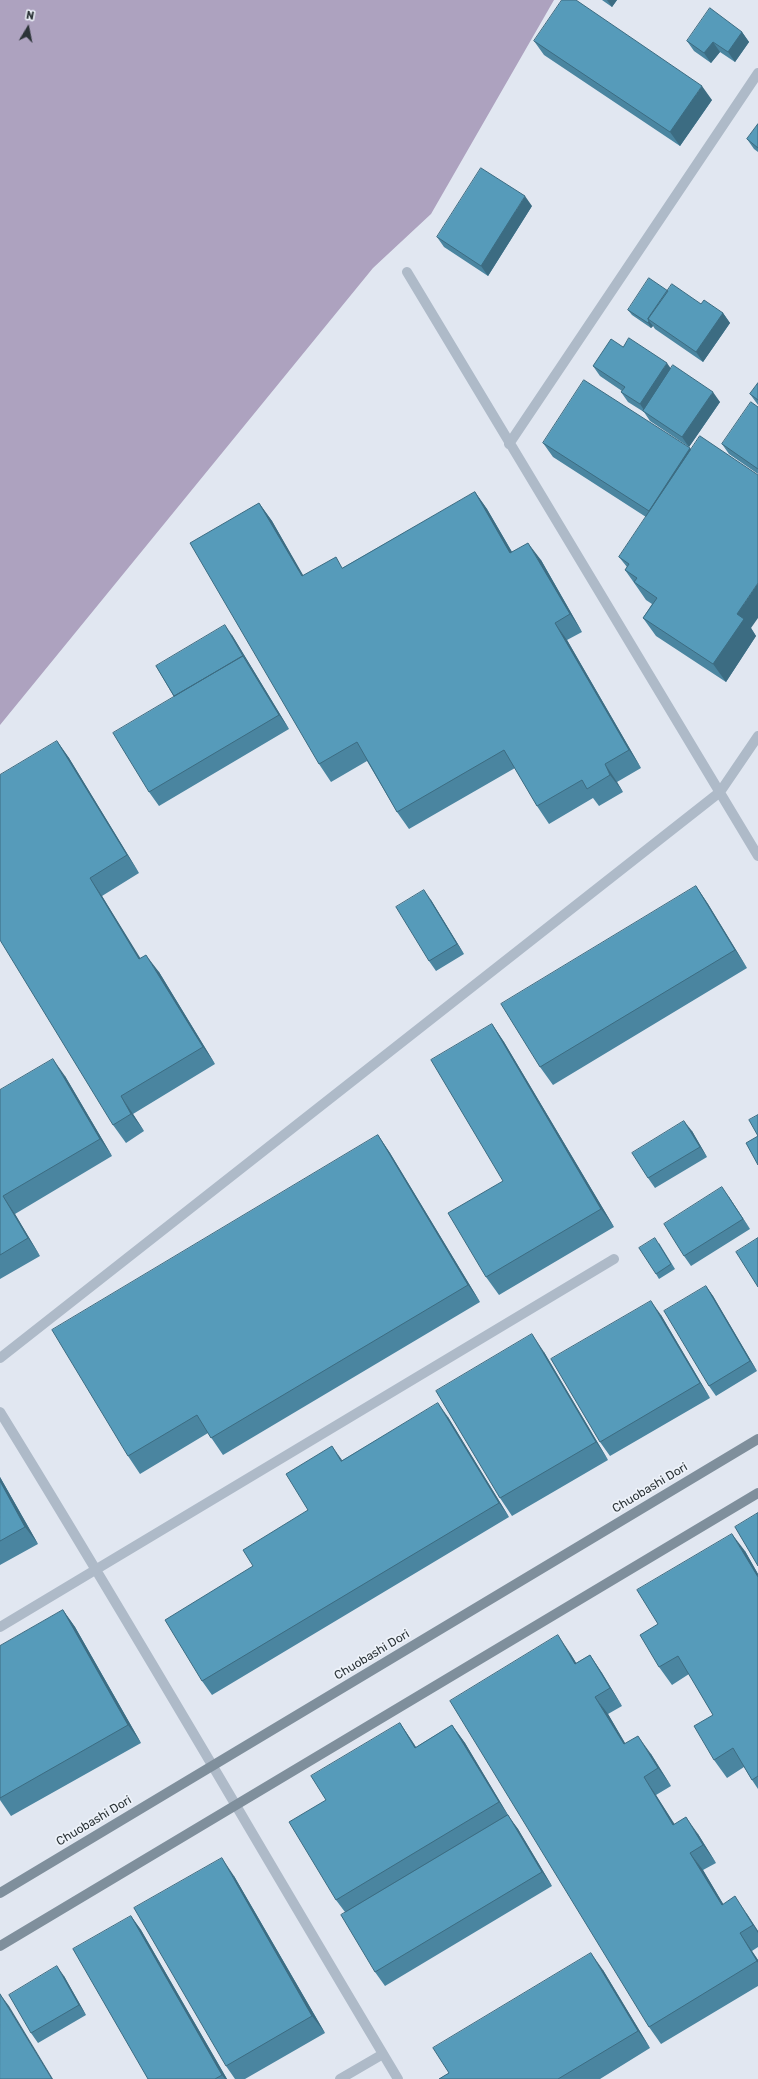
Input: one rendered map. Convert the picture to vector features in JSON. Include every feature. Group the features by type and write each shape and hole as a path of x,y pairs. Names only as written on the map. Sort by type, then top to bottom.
{"main road":[{"name":"Chuobashi Dori","path":"0,1893 758,1439"},
{"path":"0,1946 758,1492"}],"street":[{"path":"509,444 758,73"},
{"path":"407,272 758,856"},
{"path":"0,1358 720,792 758,736"},
{"path":"0,1627 614,1259"},
{"path":"0,1412 97,1569 235,1806 398,2079"},
{"path":"340,2079 383,2054"}],"shaded area":[{"path":"0,0 554,0 431,214 373,268 0,725"}],"building":[{"path":"562,0 576,0 702,86 670,132 534,41"},
{"path":"710,8 742,32 728,52 713,42 704,53 687,41"},
{"path":"758,124 758,148 747,139"},
{"path":"481,168 525,196 481,266 437,237"},
{"path":"649,278 668,291 648,319 648,323 628,310"},
{"path":"672,284 701,304 704,300 723,313 696,352 648,319"},
{"path":"629,338 667,363 640,404 621,392 625,387 593,366 611,339 623,347"},
{"path":"673,365 713,392 682,437 643,411"},
{"path":"584,380 690,448 649,511 543,443"},
{"path":"758,383 758,400 750,394"},
{"path":"751,402 758,407 758,469 722,444"},
{"path":"700,436 758,475 758,583 737,614 744,619 713,664 643,618 657,598 634,582 637,578 625,570 629,564 619,557"},
{"path":"475,492 510,553 528,543 570,614 555,623 629,750 605,764 610,775 587,789 582,780 537,806 504,750 397,812 357,742 319,764 190,543 259,503 302,576 336,557 342,568"},
{"path":"225,625 243,656 174,696 156,666"},
{"path":"243,656 279,715 149,792 113,733"},
{"path":"57,741 127,855 90,878 139,959 146,955 203,1047 121,1096 131,1114 113,1125 0,940 0,775"},
{"path":"696,886 735,950 540,1067 501,1004"},
{"path":"424,890 457,944 429,961 396,907"},
{"path":"492,1024 601,1209 486,1277 448,1213 503,1181 431,1060"},
{"path":"53,1059 100,1139 3,1196 28,1238 0,1255 0,1090"},
{"path":"758,1115 758,1136 749,1120"},
{"path":"684,1121 700,1147 648,1178 632,1153"},
{"path":"378,1135 468,1285 211,1438 197,1415 128,1456 52,1330"},
{"path":"758,1136 758,1165 746,1143"},
{"path":"722,1187 743,1219 684,1256 664,1224"},
{"path":"655,1238 671,1264 656,1274 639,1248"},
{"path":"758,1238 758,1287 736,1252"},
{"path":"706,1286 750,1361 709,1386 664,1311"},
{"path":"651,1301 700,1383 600,1442 551,1359"},
{"path":"532,1334 596,1442 500,1498 436,1391"},
{"path":"438,1403 499,1503 202,1681 165,1620 253,1566 243,1550 308,1510 286,1474 332,1446 341,1461"},
{"path":"0,1481 25,1527 0,1541"},
{"path":"758,1513 758,1566 735,1527"},
{"path":"732,1534 758,1577 758,1776 752,1780 733,1748 714,1760 694,1726 713,1715 678,1656 659,1667 640,1635 658,1624 637,1590"},
{"path":"63,1610 128,1725 0,1798 0,1646"},
{"path":"558,1635 575,1664 590,1655 610,1688 595,1697 624,1744 638,1736 658,1768 644,1777 673,1825 686,1817 703,1845 690,1853 722,1905 735,1896 753,1925 740,1933 757,1961 649,2027 450,1701"},
{"path":"400,1723 415,1748 452,1725 499,1802 336,1900 289,1822 326,1800 311,1776"},
{"path":"508,1815 542,1872 375,1972 341,1915"},
{"path":"222,1858 312,2016 226,2066 134,1908"},
{"path":"131,1916 222,2075 215,2079 148,2079 73,1949"},
{"path":"591,1953 638,2031 558,2079 439,2079 449,2073 433,2048"},
{"path":"57,1966 79,2005 31,2033 9,1995"},
{"path":"0,1994 52,2079 0,2079"}]}
